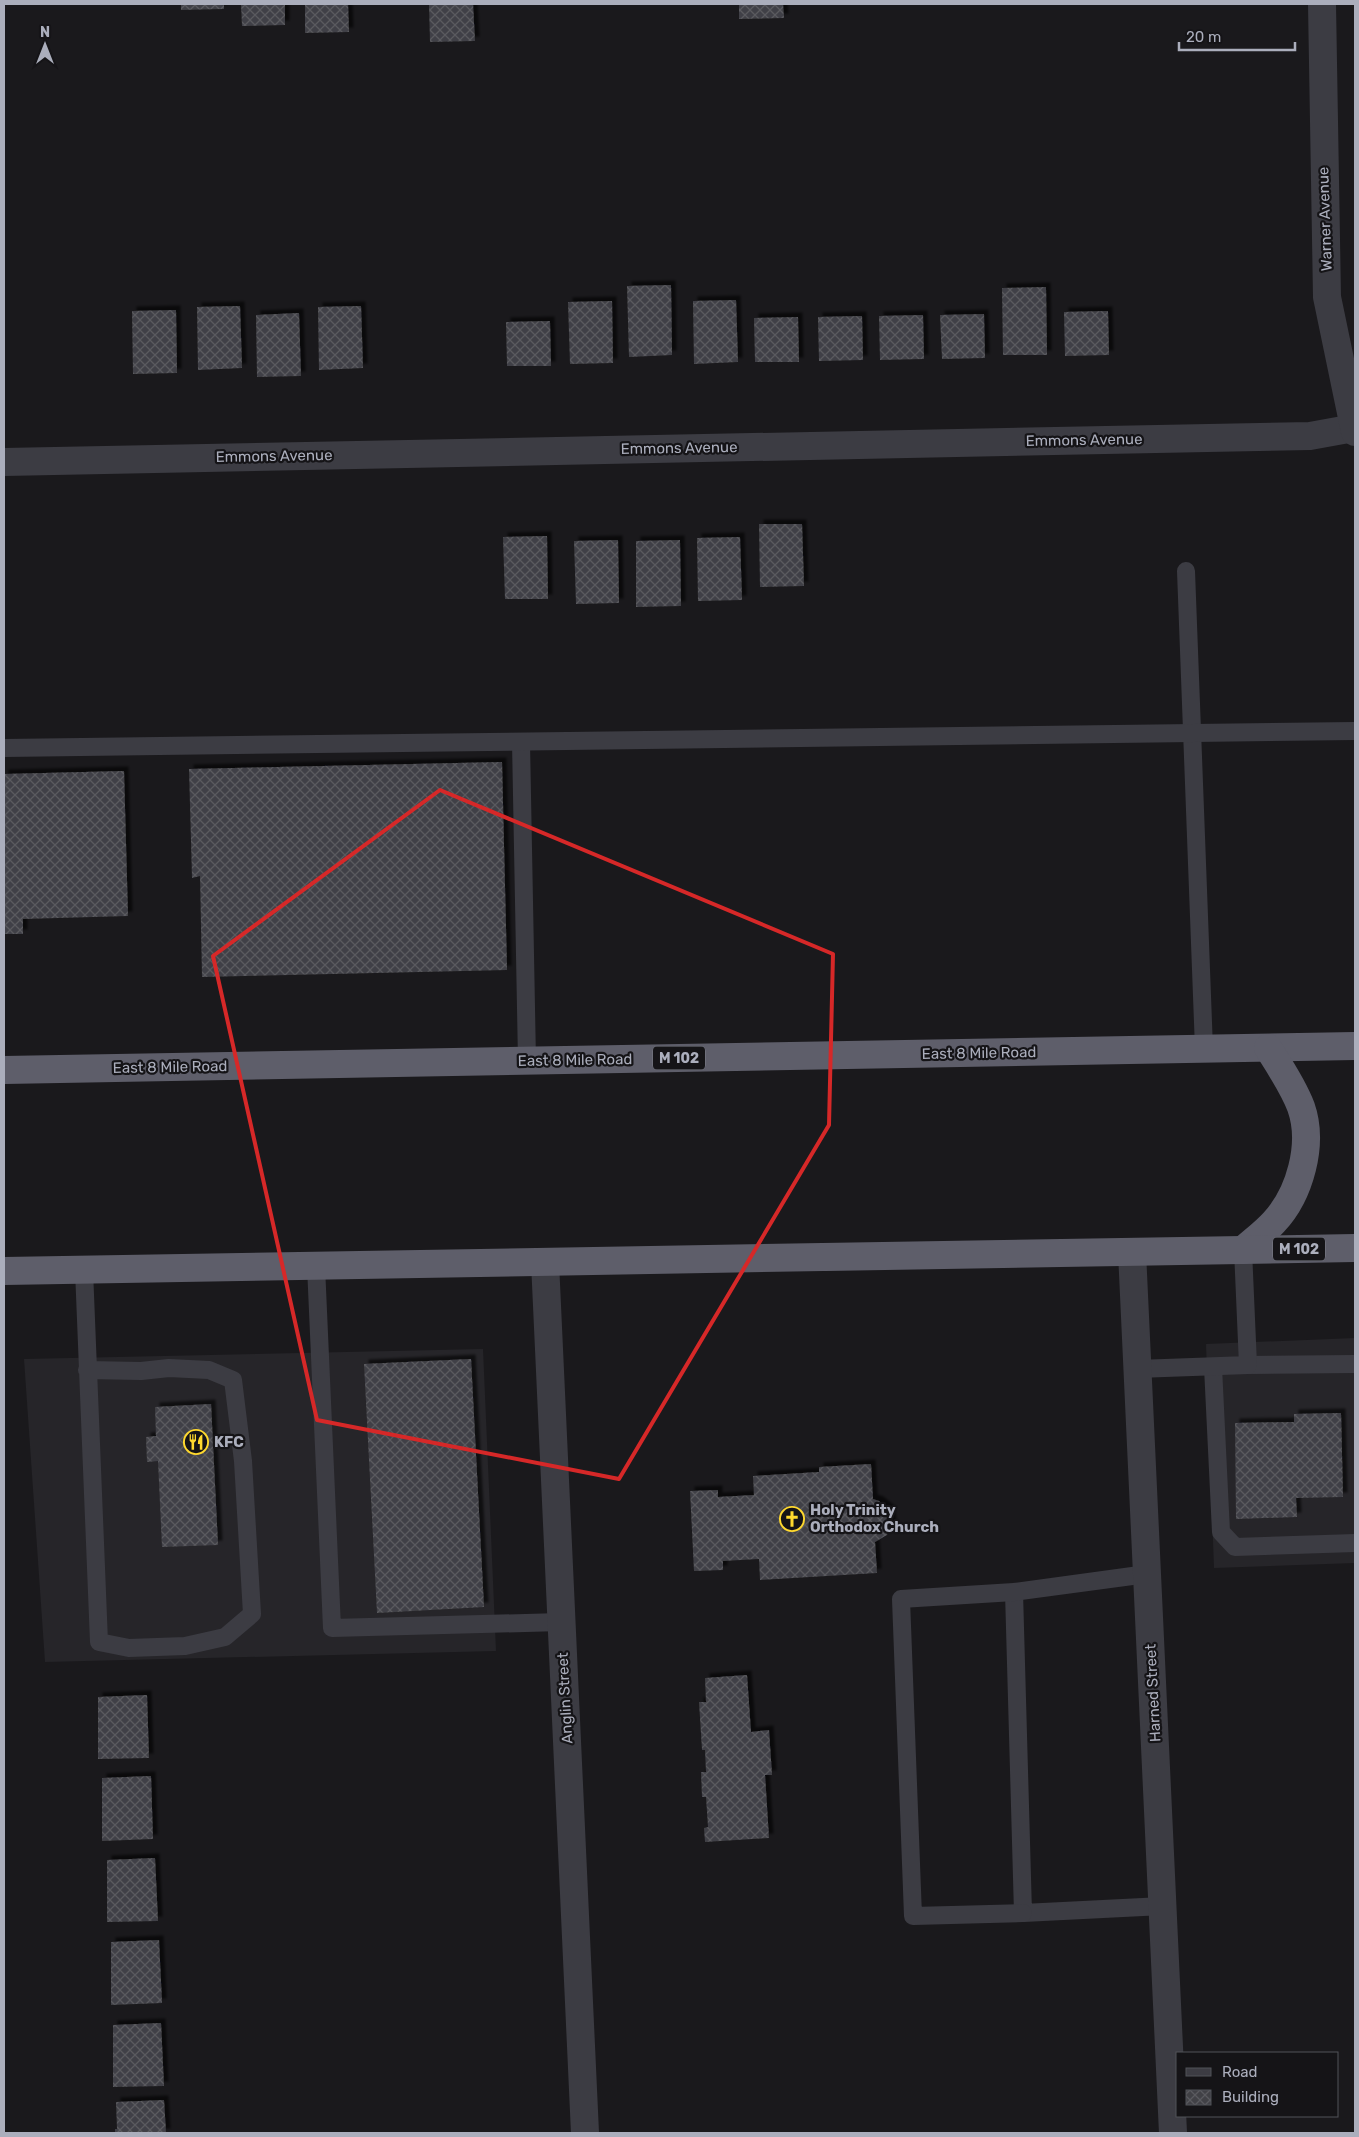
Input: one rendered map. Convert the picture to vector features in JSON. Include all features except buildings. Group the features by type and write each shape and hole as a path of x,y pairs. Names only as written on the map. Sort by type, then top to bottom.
{"highway":[{"name":"East 8 Mile Road","path":"4,1070 1355,1046"},
{"path":"1243,1250 1275,1221 1292,1195 1304,1164 1306,1135 1302,1109 1291,1083 1268,1048"},
{"name":"M 102","path":"4,1271 1355,1248"}],"street":[{"name":"Warner Avenue","path":"1322,4 1328,297 1355,430"},
{"name":"Emmons Avenue","path":"4,462 1310,436 1355,430"},
{"name":"Harned Street","path":"1132,1252 1173,2133"},
{"name":"Anglin Street","path":"545,1262 585,2133"}],"lane":[{"path":"1186,571 1204,1049"},
{"path":"4,748 1355,731"},
{"path":"522,742 527,1061"},
{"path":"1243,1250 1248,1365"},
{"path":"316,1266 332,1628 561,1622"},
{"path":"84,1270 87,1370 99,1642 128,1648 185,1646 225,1637 252,1614 243,1461 233,1380 209,1370 169,1368 142,1371 87,1370"},
{"path":"1137,1369 1355,1364"},
{"path":"1213,1367 1221,1532 1236,1547 1355,1543"},
{"path":"1147,1574 1014,1592 901,1599 912,1916 1163,1906"},
{"path":"1014,1592 1023,1913"}],"highlighted area":[{"path":"440,790 833,954 829,1125 619,1479 317,1420 213,956"}],"shaded area":[{"path":"1355,1338 1355,1563 1214,1568 1206,1344"},
{"path":"483,1349 496,1651 45,1662 24,1359"}],"place":[{"name":"KFC","path":"196,1442"},
{"name":"Holy Trinity Orthodox Church","path":"792,1519"}]}
